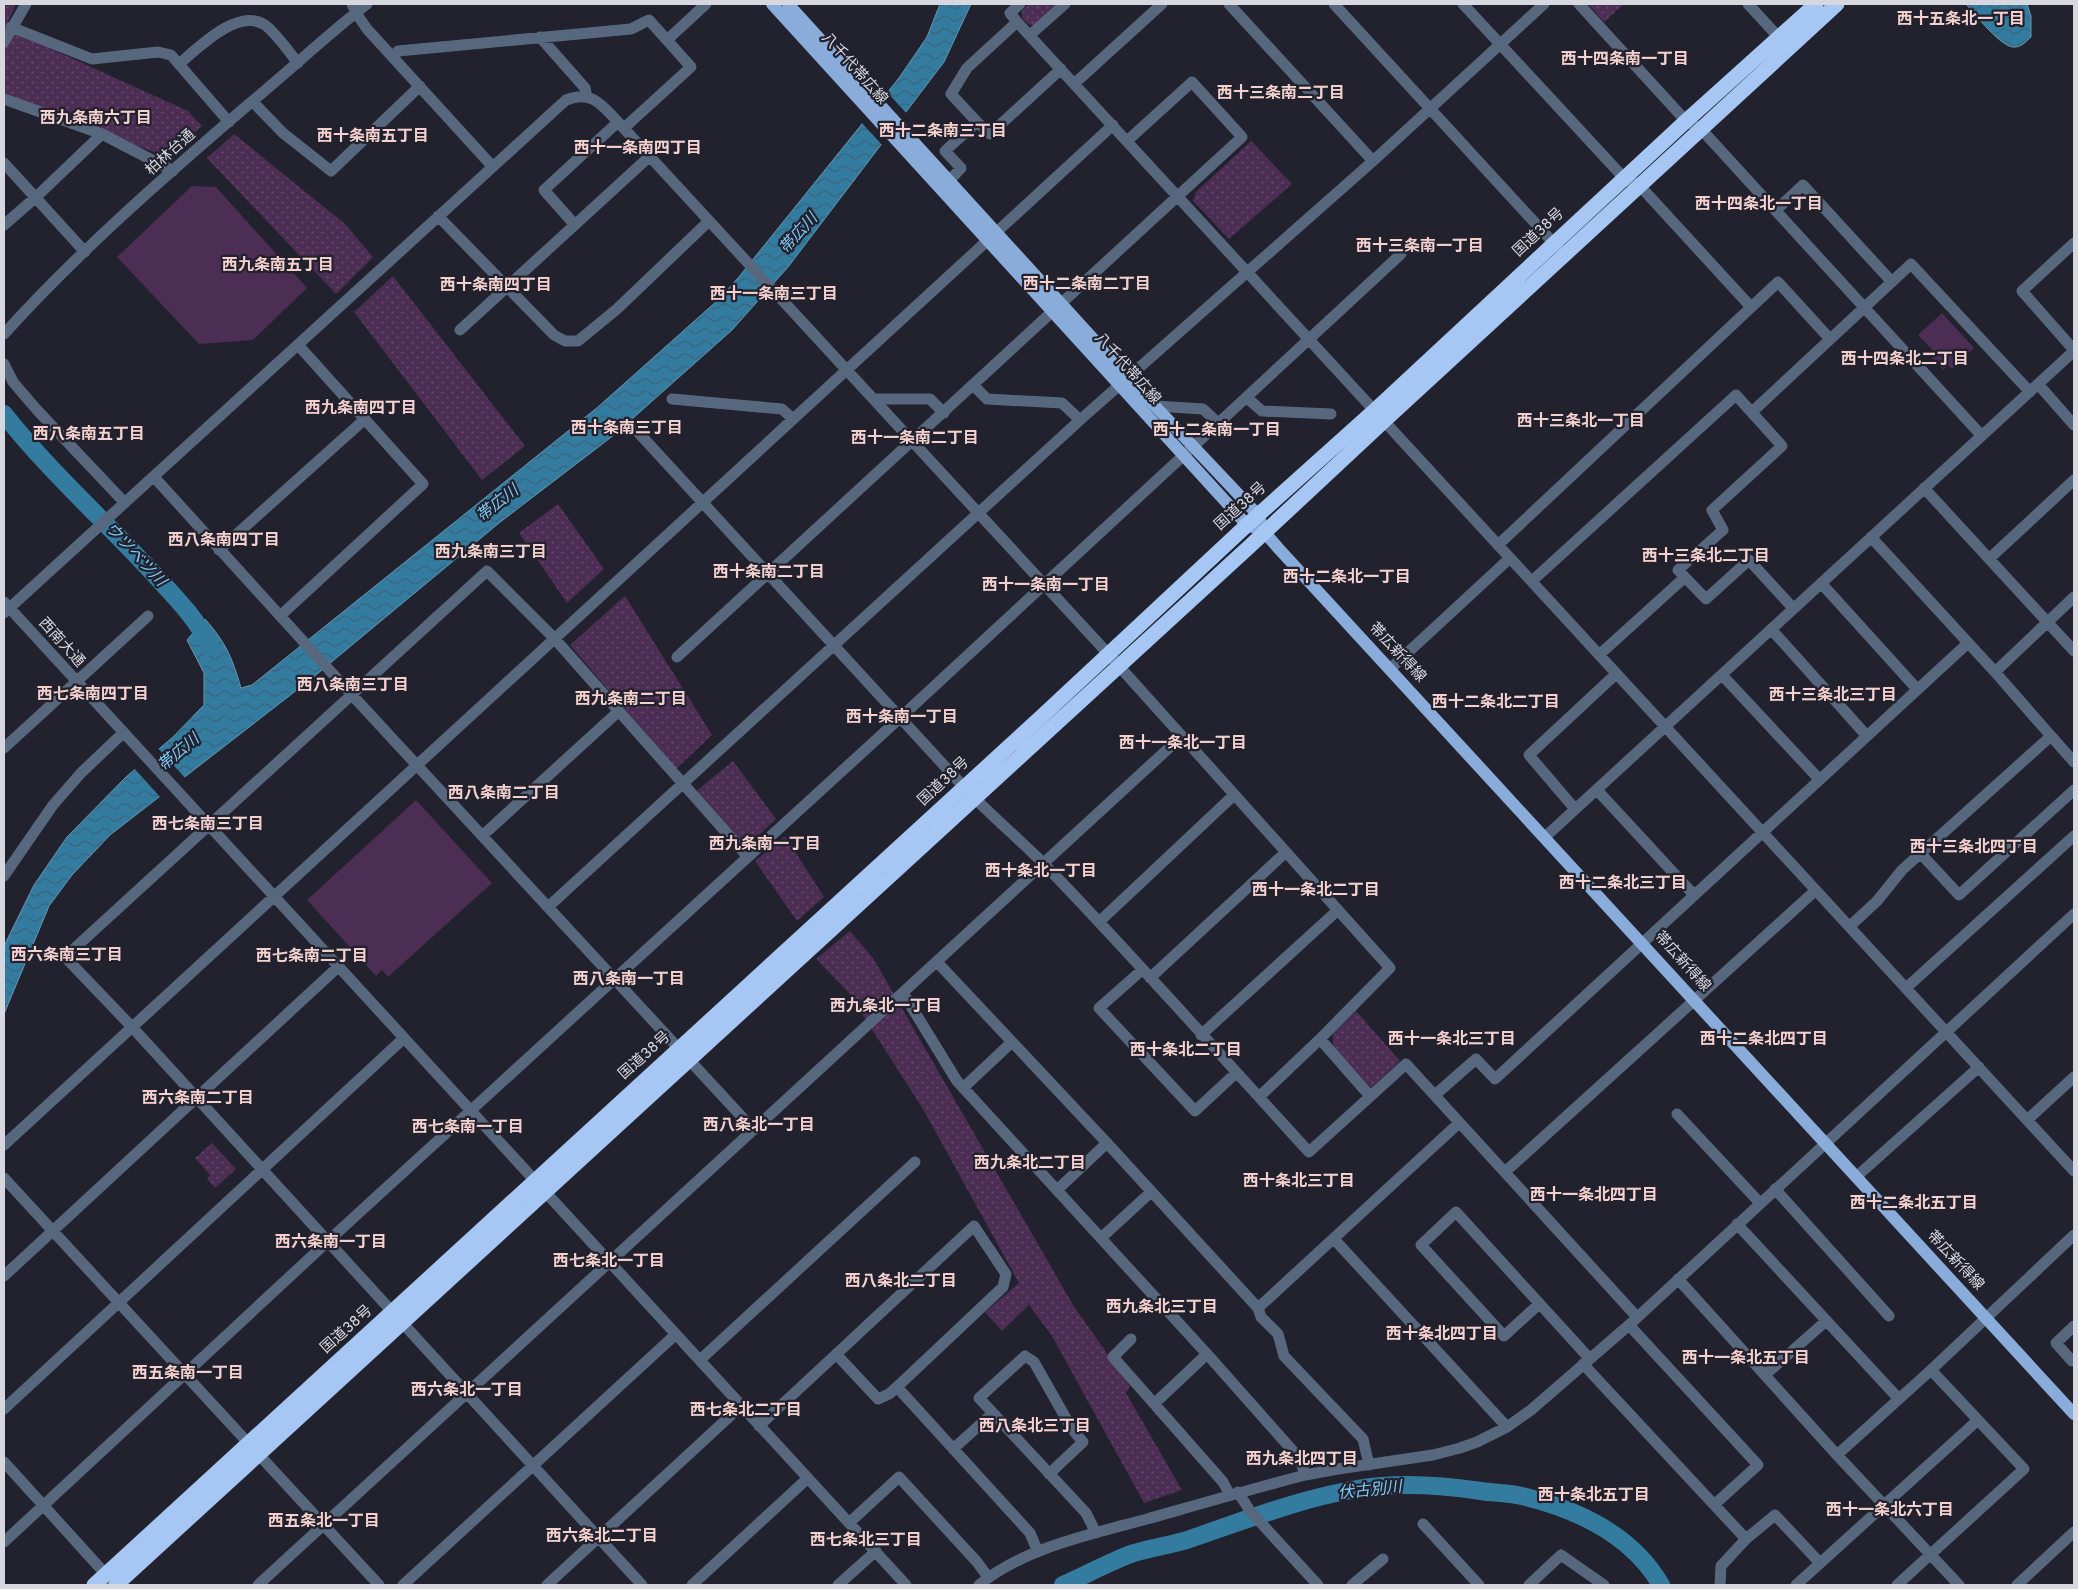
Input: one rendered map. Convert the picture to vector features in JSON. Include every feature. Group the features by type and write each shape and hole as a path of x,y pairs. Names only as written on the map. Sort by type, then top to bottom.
{"highway":[{"name":"国道38号","path":"94,1585 113,1582 254,1448 397,1318 546,1193 689,1061 970,792 1113,660 1252,520 1380,415 1565,255 1701,129 1784,43 1816,4"},
{"name":"国道38号","path":"1113,660 1265,533 1380,415 1554,243 1686,121 1784,43 1837,4"},
{"name":"国道38号","path":"397,1318 535,1182 678,1050 970,792"}],"main road":[{"name":"八千代帯広線","path":"772,4 871,103"},
{"name":"八千代帯広線","path":"788,4 899,135 1124,381 1184,455 1265,533"},
{"name":"八千代帯広線","path":"899,135 949,181 992,235"},
{"name":"八千代帯広線","path":"1124,381 1156,406 1194,446 1252,520"},
{"name":"帯広新得線","path":"1265,533 2074,1414"}],"street":[{"path":"4,42 26,4"},
{"name":"柏林台通","path":"4,334 40,293 174,171 298,63 354,8 367,4"},
{"path":"667,40 706,4"},
{"path":"1020,4 1010,13 1018,22 1616,674 1763,831 2027,1120 2072,1166"},
{"path":"1030,35 1065,4"},
{"path":"1075,83 1162,4"},
{"path":"1229,4 1373,161"},
{"path":"1334,4 1565,255"},
{"path":"1463,4 1624,178 1640,186 1751,307"},
{"path":"548,907 1080,420 1373,161 1544,4"},
{"path":"1579,4 1686,121 1701,129 1981,435"},
{"path":"1748,4 1784,43"},
{"path":"354,8 393,57 493,167"},
{"path":"179,64 218,31 236,23 250,20 264,25 298,63"},
{"path":"393,57 398,51 631,29 649,20 691,67 544,190 575,225"},
{"path":"1018,22 967,68 951,94 990,134 1061,69"},
{"path":"11,27 92,59 158,52 171,55 229,122"},
{"path":"540,37 585,88 587,97"},
{"path":"677,657 1242,137 1192,82 1127,141"},
{"path":"253,102 283,133 331,171 420,86"},
{"path":"6,608 299,346 566,100 577,96 587,97 599,102 621,125 912,442 979,512 1390,968 1259,1097"},
{"path":"4,99 102,134 174,171"},
{"path":"949,181 961,168 945,151 977,122"},
{"path":"4,1145 1113,125"},
{"path":"4,224 36,197 102,134"},
{"path":"460,330 650,156"},
{"path":"4,163 85,252"},
{"path":"1776,210 1803,185 1892,282"},
{"path":"438,216 554,335 565,341 578,341 617,309 709,221"},
{"path":"1545,837 2074,350 2022,291 2074,243"},
{"path":"4,1542 327,1242 901,717 1401,254"},
{"path":"1752,412 1911,264 2034,388 2074,425"},
{"path":"1498,545 1778,282 1830,339"},
{"path":"280,616 423,484 299,346"},
{"path":"4,364 14,382 121,507"},
{"path":"973,385 987,399 1062,403 1080,420"},
{"path":"1532,581 1736,395 1782,446 1712,510 1723,530 1678,570 1706,599 1749,560 1793,608"},
{"path":"1247,398 1262,411 1331,414"},
{"path":"874,400 930,399 944,413"},
{"path":"672,400 782,409 793,419"},
{"path":"1156,406 1203,409 1218,424"},
{"path":"219,550 365,419"},
{"path":"637,430 766,574 970,792 1043,863 1099,922 1310,1152 1406,1064 1506,1172 1758,1465 1715,1504"},
{"path":"154,477 613,980 754,1130"},
{"path":"1990,558 2074,480"},
{"path":"1924,488 2074,651"},
{"path":"1871,537 1995,672 2074,762"},
{"path":"1390,669 1510,558"},
{"path":"642,1585 132,1027 65,957 487,571 554,638 748,857"},
{"path":"1600,655 1684,578"},
{"path":"1821,583 1917,689"},
{"path":"1995,672 2074,597"},
{"name":"西南大通","path":"6,608 275,896 906,1585"},
{"path":"4,748 148,616"},
{"path":"1771,629 1866,735"},
{"path":"1435,1095 1476,1059 1495,1079 1968,643"},
{"path":"1575,809 1529,755 1616,674"},
{"path":"1722,675 1819,779"},
{"path":"482,836 618,712"},
{"path":"4,876 53,804 81,773 124,733"},
{"path":"258,1585 1182,736"},
{"path":"1850,926 1877,902 1902,870 2051,736"},
{"path":"1597,790 1694,895"},
{"path":"1921,854 1959,895 2074,790"},
{"path":"1099,922 1234,795"},
{"path":"1906,988 2074,836"},
{"path":"1236,1073 1195,1111 1099,1008 1146,974 1286,852"},
{"path":"1506,1172 1816,890"},
{"path":"1201,1035 1338,910"},
{"path":"979,1585 988,1577 1019,1559 1096,1533 1305,1475 1433,1455 1460,1448 1507,1427 1532,1410 1633,1321 2074,914"},
{"path":"936,962 1107,1143 1258,1308 1261,1317 1278,1334 1284,1356 1362,1439 1369,1465"},
{"path":"4,1276 338,967"},
{"path":"903,993 963,1088 1102,1238 1300,1459 1305,1475"},
{"path":"4,1408 404,1038"},
{"path":"1320,1039 1370,1096"},
{"path":"963,1088 1012,1042"},
{"path":"1856,1177 1979,1067"},
{"path":"2027,1120 2074,1077"},
{"path":"1677,1114 1760,1203"},
{"path":"1258,1308 1459,1123"},
{"path":"1057,1190 1107,1143"},
{"path":"700,1360 916,1162"},
{"path":"4,1178 379,1585"},
{"path":"1775,1189 1890,1316"},
{"path":"1102,1238 1152,1192"},
{"path":"1539,1304 1504,1336 1421,1245 1456,1212 1539,1304 1587,1362 1746,1539"},
{"path":"1737,1224 1898,1398"},
{"path":"759,1426 836,1354 974,1226 1006,1274 1003,1287 897,1387 888,1394 878,1398 836,1354"},
{"path":"1836,1455 1931,1370 2074,1235"},
{"path":"1334,1239 1507,1427"},
{"path":"1678,1279 1836,1455 1959,1585"},
{"path":"1765,1375 1826,1321"},
{"path":"2072,1361 2056,1343 2074,1326"},
{"path":"403,1585 676,1334"},
{"path":"1131,1339 1113,1357 1223,1482 1318,1585"},
{"path":"1154,1404 1207,1354"},
{"path":"1049,1474 1083,1442 1072,1429 1034,1362 1025,1356 979,1398 1049,1474 1086,1513 1096,1533"},
{"path":"1897,1585 2024,1469 1931,1370"},
{"path":"897,1387 1030,1533 1038,1552"},
{"path":"547,1585 741,1406"},
{"path":"953,1449 993,1413"},
{"path":"1796,1585 1978,1420"},
{"path":"4,1462 113,1582"},
{"path":"850,1522 899,1477 977,1562 988,1577"},
{"path":"692,1585 808,1478"},
{"path":"1720,1585 1721,1566 1746,1539 1775,1515 1820,1563"},
{"path":"1423,1524 1479,1585"},
{"path":"2017,1585 2074,1532"},
{"path":"838,1585 876,1552"},
{"path":"1528,1585 1561,1555 1604,1585"},
{"path":"1352,1585 1383,1559"}],"shaded area":[{"path":"16,4 5,28 188,111 202,126 168,157 4,97 4,5"},
{"path":"1029,4 1058,4 1035,26 1028,24 1022,18 1022,10"},
{"path":"1588,4 1624,4 1604,22"},
{"path":"234,134 345,224 373,257 336,294 207,158"},
{"path":"1251,141 1292,184 1229,239 1193,201 1196,192"},
{"path":"192,186 216,187 307,288 253,340 199,344 117,257"},
{"path":"393,276 525,446 482,480 354,312"},
{"path":"1942,313 1974,348 1952,369 1948,365 1943,370 1932,358 1936,354 1918,335"},
{"path":"558,504 604,569 567,603 519,533"},
{"path":"625,596 712,735 676,769 570,645"},
{"path":"733,761 776,819 745,848 695,792"},
{"path":"416,800 492,883 388,977 382,970 376,976 307,900"},
{"path":"785,836 824,897 797,921 755,861"},
{"path":"850,931 873,958 1073,1305 1130,1386 1126,1393 1182,1490 1144,1503 1052,1336 1029,1305 1002,1331 985,1312 1019,1283 923,1109 848,992 816,959"},
{"path":"1356,1011 1400,1061 1371,1088 1333,1047 1333,1034"},
{"path":"212,1143 236,1169 215,1188 207,1179 210,1175 195,1158"}],"water":[{"name":"帯広川","path":"940,4 971,4 944,62 788,267 732,330 614,435 499,523 311,679 110,835 72,875 49,906 4,1014 4,946 34,885 67,837 126,777 173,737 204,705 204,673 187,640 205,619 228,651 241,688 252,685 598,407 718,300 738,278 899,78 927,37"},
{"path":"1966,4 2027,4 2031,16 2031,37 2024,44 2015,47 2003,43"}],"pier":[{"path":"886,91 908,115 884,147 861,122"},
{"path":"157,747 186,779 161,798 134,768"}],"waterway":[{"name":"ウツベツ川","path":"4,414 58,475 176,598 205,636 210,647"},
{"name":"伏古別川","path":"1063,1585 1128,1555 1187,1540 1292,1505 1357,1489 1403,1485 1450,1487 1512,1494 1562,1508 1619,1538 1649,1567 1661,1585"}],"district":[{"name":"西十五条北一丁目","path":"1961,20"},
{"name":"西十四条南一丁目","path":"1625,60"},
{"name":"西十三条南二丁目","path":"1281,94"},
{"name":"西九条南六丁目","path":"96,119"},
{"name":"西十二条南三丁目","path":"943,132"},
{"name":"西十条南五丁目","path":"373,137"},
{"name":"西十一条南四丁目","path":"638,149"},
{"name":"西十四条北一丁目","path":"1759,205"},
{"name":"西十三条南一丁目","path":"1420,247"},
{"name":"西九条南五丁目","path":"278,266"},
{"name":"西十二条南二丁目","path":"1087,285"},
{"name":"西十条南四丁目","path":"496,286"},
{"name":"西十一条南三丁目","path":"774,295"},
{"name":"西十四条北二丁目","path":"1905,360"},
{"name":"西九条南四丁目","path":"361,409"},
{"name":"西十三条北一丁目","path":"1581,422"},
{"name":"西十条南三丁目","path":"627,429"},
{"name":"西十二条南一丁目","path":"1217,431"},
{"name":"西八条南五丁目","path":"89,435"},
{"name":"西十一条南二丁目","path":"915,439"},
{"name":"西八条南四丁目","path":"224,541"},
{"name":"西九条南三丁目","path":"491,553"},
{"name":"西十三条北二丁目","path":"1706,557"},
{"name":"西十条南二丁目","path":"769,573"},
{"name":"西十二条北一丁目","path":"1347,578"},
{"name":"西十一条南一丁目","path":"1046,586"},
{"name":"西八条南三丁目","path":"353,686"},
{"name":"西七条南四丁目","path":"93,695"},
{"name":"西十三条北三丁目","path":"1833,696"},
{"name":"西九条南二丁目","path":"631,700"},
{"name":"西十二条北二丁目","path":"1496,703"},
{"name":"西十条南一丁目","path":"902,718"},
{"name":"西十一条北一丁目","path":"1183,744"},
{"name":"西八条南二丁目","path":"504,794"},
{"name":"西七条南三丁目","path":"208,825"},
{"name":"西九条南一丁目","path":"765,845"},
{"name":"西十三条北四丁目","path":"1974,848"},
{"name":"西十条北一丁目","path":"1041,872"},
{"name":"西十二条北三丁目","path":"1623,884"},
{"name":"西十一条北二丁目","path":"1316,891"},
{"name":"西六条南三丁目","path":"67,956"},
{"name":"西七条南二丁目","path":"312,957"},
{"name":"西八条南一丁目","path":"629,980"},
{"name":"西九条北一丁目","path":"886,1007"},
{"name":"西十一条北三丁目","path":"1452,1040"},
{"name":"西十二条北四丁目","path":"1764,1040"},
{"name":"西十条北二丁目","path":"1186,1051"},
{"name":"西六条南二丁目","path":"198,1099"},
{"name":"西八条北一丁目","path":"759,1126"},
{"name":"西七条南一丁目","path":"468,1128"},
{"name":"西九条北二丁目","path":"1030,1164"},
{"name":"西十条北三丁目","path":"1299,1182"},
{"name":"西十一条北四丁目","path":"1594,1196"},
{"name":"西十二条北五丁目","path":"1914,1204"},
{"name":"西六条南一丁目","path":"331,1243"},
{"name":"西七条北一丁目","path":"609,1262"},
{"name":"西八条北二丁目","path":"901,1282"},
{"name":"西九条北三丁目","path":"1162,1308"},
{"name":"西十条北四丁目","path":"1442,1335"},
{"name":"西十一条北五丁目","path":"1746,1359"},
{"name":"西五条南一丁目","path":"188,1374"},
{"name":"西六条北一丁目","path":"467,1391"},
{"name":"西七条北二丁目","path":"746,1411"},
{"name":"西八条北三丁目","path":"1035,1427"},
{"name":"西九条北四丁目","path":"1302,1460"},
{"name":"西十条北五丁目","path":"1594,1496"},
{"name":"西十一条北六丁目","path":"1890,1511"},
{"name":"西五条北一丁目","path":"324,1522"},
{"name":"西六条北二丁目","path":"602,1537"},
{"name":"西七条北三丁目","path":"866,1541"}]}
